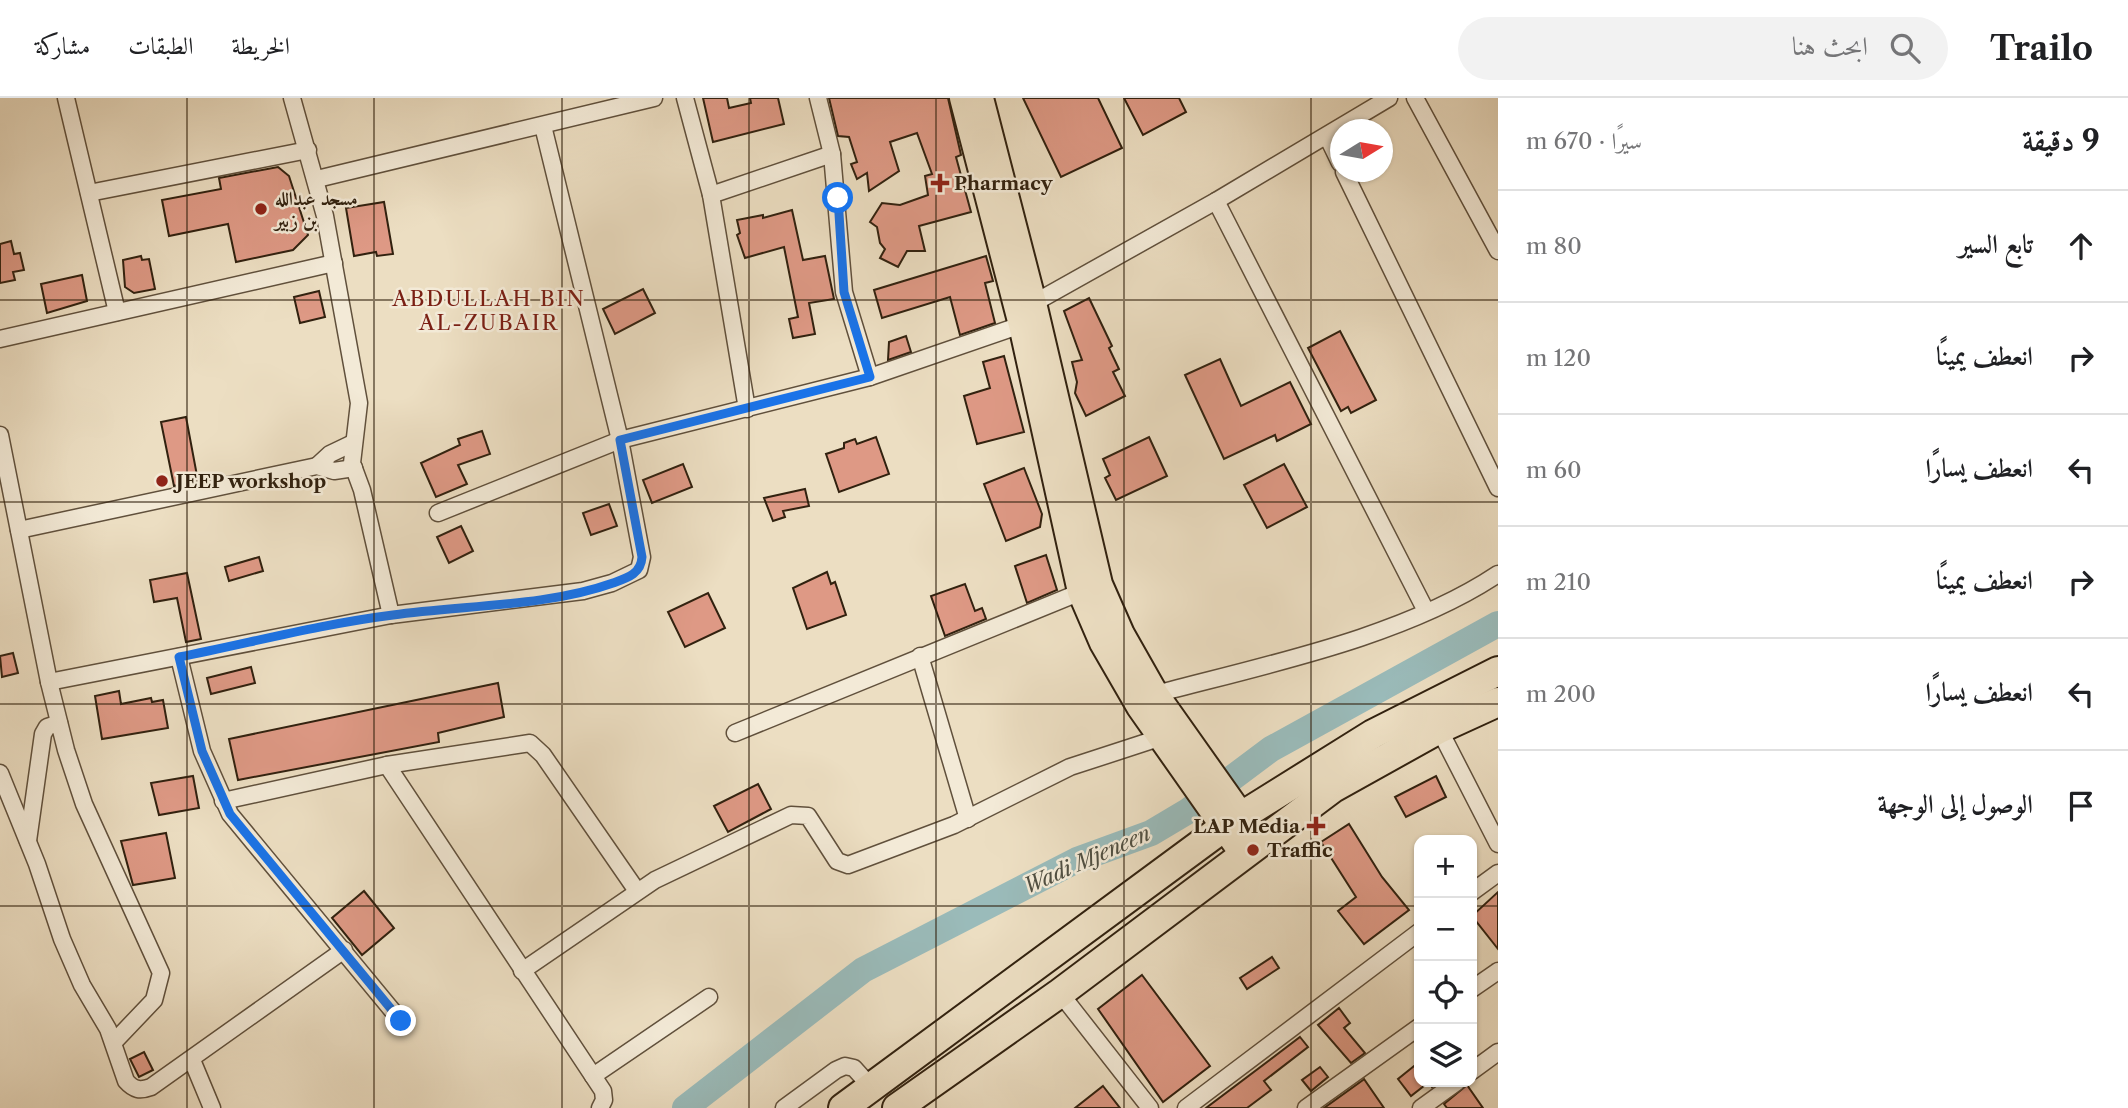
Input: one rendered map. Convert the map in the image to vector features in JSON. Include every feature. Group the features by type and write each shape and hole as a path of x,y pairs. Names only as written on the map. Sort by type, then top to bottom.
{"highway":[{"path":"843,1108 1228,814 1373,734 1498,671"},
{"path":"897,1108 1060,993 1333,788 1439,729 1498,702"}],"main road":[{"path":"961,98 1090,588 1122,634 1156,694 1173,745"},
{"path":"981,98 1034,303 1102,643 1173,745 1228,814 1251,848"}],"street":[{"path":"66,98 117,312"},
{"path":"292,98 317,179 334,263 359,403 353,443 354,468 362,490 391,615"},
{"path":"317,179 654,98"},
{"path":"685,98 711,195 747,409"},
{"path":"818,98 832,154 844,292 870,377"},
{"path":"1034,303 1216,201 1389,98"},
{"path":"1415,98 1498,251"},
{"path":"49,682 391,615 558,596 612,583 639,570 642,557 620,440 543,126"},
{"path":"1327,136 1330,142"},
{"path":"89,193 308,150"},
{"path":"711,195 832,154"},
{"path":"1350,182 1498,488"},
{"path":"1216,201 1426,611"},
{"path":"0,339 334,263"},
{"path":"438,513 620,440 870,377 1021,325"},
{"path":"0,435 59,723 85,804 161,974 154,1000 114,1041"},
{"path":"317,466 330,454 353,443"},
{"path":"19,530 317,466 334,471 354,468"},
{"path":"1156,694 1313,652 1426,611 1475,590 1498,574"},
{"path":"735,733 1090,588"},
{"path":"920,656 968,819"},
{"path":"179,657 202,751 223,801 239,826 401,1021"},
{"path":"28,841 43,734 47,727 59,723"},
{"path":"1439,729 1498,844"},
{"path":"223,801 387,765 530,743 543,755 637,891"},
{"path":"522,971 637,891 677,867 791,815 808,816 837,860 848,865 968,819 1069,767 1173,745"},
{"path":"387,765 593,1076 604,1095 600,1108"},
{"path":"0,774 28,841 72,962 114,1041 127,1081 132,1088 142,1091 192,1060 344,950"},
{"path":"1477,888 1498,873"},
{"path":"1186,1108 1414,936"},
{"path":"1477,986 1498,971"},
{"path":"1060,993 1150,1108"},
{"path":"593,1076 709,997"},
{"path":"1306,1108 1414,1031"},
{"path":"1477,1067 1498,1052"},
{"path":"192,1060 212,1108"},
{"path":"783,1108 840,1068 854,1068 871,1087"},
{"path":"1421,1108 1450,1087"}],"building":[{"path":"703,98 727,98 729,108 751,103 750,98 778,98 784,124 713,142"},
{"path":"829,98 948,98 961,155 956,157 971,212 919,226 925,251 907,251 898,267 880,258 885,249 880,243 877,227 870,222 882,203 900,205 928,195 925,176 932,174 917,133 890,142 899,171 869,191 867,173 857,179 851,164 857,162 849,137 838,136"},
{"path":"1023,98 1098,98 1122,148 1061,177"},
{"path":"1124,98 1179,98 1186,112 1143,135"},
{"path":"278,167 289,176 308,235 293,250 236,262 228,224 169,236 162,200 221,189 219,178"},
{"path":"384,202 393,254 377,256 376,252 354,256 346,208"},
{"path":"792,210 803,260 825,256 834,299 809,303 815,334 793,338 789,319 798,317 784,247 745,258 737,235 740,233 737,220 763,215 763,218"},
{"path":"11,241 14,254 20,253 24,270 13,272 15,280 0,283 0,244"},
{"path":"141,256 142,260 149,259 155,289 134,293 125,287 123,260"},
{"path":"986,256 993,281 985,283 995,323 960,335 950,297 882,318 874,290"},
{"path":"82,275 87,301 47,313 41,284"},
{"path":"643,289 655,313 615,334 603,309"},
{"path":"319,291 325,317 300,323 294,297"},
{"path":"1089,298 1112,346 1109,348 1119,369 1113,372 1125,396 1086,416 1075,393 1077,382 1072,362 1082,360 1064,311"},
{"path":"1340,331 1376,400 1351,413 1348,407 1341,411 1308,348"},
{"path":"906,336 911,352 888,360 889,342"},
{"path":"1004,356 1024,432 977,444 964,396 990,388 983,362"},
{"path":"1220,359 1241,406 1290,382 1311,424 1277,441 1275,435 1224,459 1185,375"},
{"path":"186,417 198,481 174,486 161,422"},
{"path":"482,431 490,454 458,465 467,484 436,497 421,463 460,445 458,439"},
{"path":"876,437 889,474 839,492 826,454 844,448 844,443 855,439 857,444"},
{"path":"1149,437 1167,476 1116,500 1105,478 1110,475 1103,459"},
{"path":"683,464 692,487 652,503 643,480"},
{"path":"1284,464 1307,507 1267,528 1244,485"},
{"path":"1024,468 1042,514 1040,527 1006,541 984,484"},
{"path":"805,489 809,506 783,511 785,517 773,521 764,498"},
{"path":"609,504 617,526 591,535 583,513"},
{"path":"461,526 473,551 449,563 437,537"},
{"path":"1046,555 1057,590 1027,603 1015,566"},
{"path":"259,557 263,571 229,581 225,567"},
{"path":"827,572 831,584 835,582 846,615 807,629 793,588"},
{"path":"187,573 201,639 186,642 177,598 154,602 150,580"},
{"path":"965,584 975,611 982,608 986,619 945,636 931,596"},
{"path":"708,593 725,628 685,647 668,612"},
{"path":"13,653 18,673 2,677 0,656"},
{"path":"251,667 255,683 211,694 207,678"},
{"path":"498,683 504,717 438,733 439,742 238,780 229,739"},
{"path":"119,691 121,704 151,698 152,702 163,700 168,728 102,739 95,696"},
{"path":"193,776 199,808 159,815 151,783"},
{"path":"1436,776 1446,797 1406,817 1395,797"},
{"path":"758,784 771,809 728,832 714,806"},
{"path":"1349,824 1382,877 1409,910 1364,944 1338,911 1356,897 1321,842"},
{"path":"166,833 175,878 133,885 121,841"},
{"path":"364,891 394,928 362,955 332,918"},
{"path":"1498,892 1498,949 1477,922 1477,911"},
{"path":"1272,957 1279,968 1247,989 1240,978"},
{"path":"1142,975 1210,1066 1163,1102 1098,1009"},
{"path":"1339,1008 1350,1023 1344,1028 1365,1053 1351,1063 1318,1025"},
{"path":"1300,1037 1308,1047 1264,1081 1271,1090 1247,1108 1206,1108"},
{"path":"144,1052 153,1070 139,1077 130,1059"},
{"path":"1414,1066 1414,1087 1423,1087 1411,1096 1398,1079"},
{"path":"1320,1067 1328,1077 1311,1091 1302,1080"},
{"path":"1363,1080 1384,1108 1324,1108"},
{"path":"1103,1086 1120,1108 1075,1108"},
{"path":"1465,1087 1468,1087 1483,1108 1447,1108 1444,1104"}],"waterway":[{"name":"Wadi Mjeneen","path":"685,1108 863,970 1077,860 1151,833 1188,811 1271,749 1498,624"}],"place":[{"name":"Pharmacy","path":"940,183"},
{"name":"مسجد عبدالله بن زبير","path":"261,209"},
{"name":"JEEP workshop","path":"162,481"},
{"name":"LAP Media","path":"1316,826"},
{"name":"Traffic","path":"1253,850"}],"district":[{"name":"ABDULLAH BIN AL-ZUBAIR","path":"489,311"}],"route":[{"path":"401,1021 230,814 202,751 179,657 391,615 558,596 633,575 642,564 642,557 620,440 870,377 844,292 838,198"}]}
